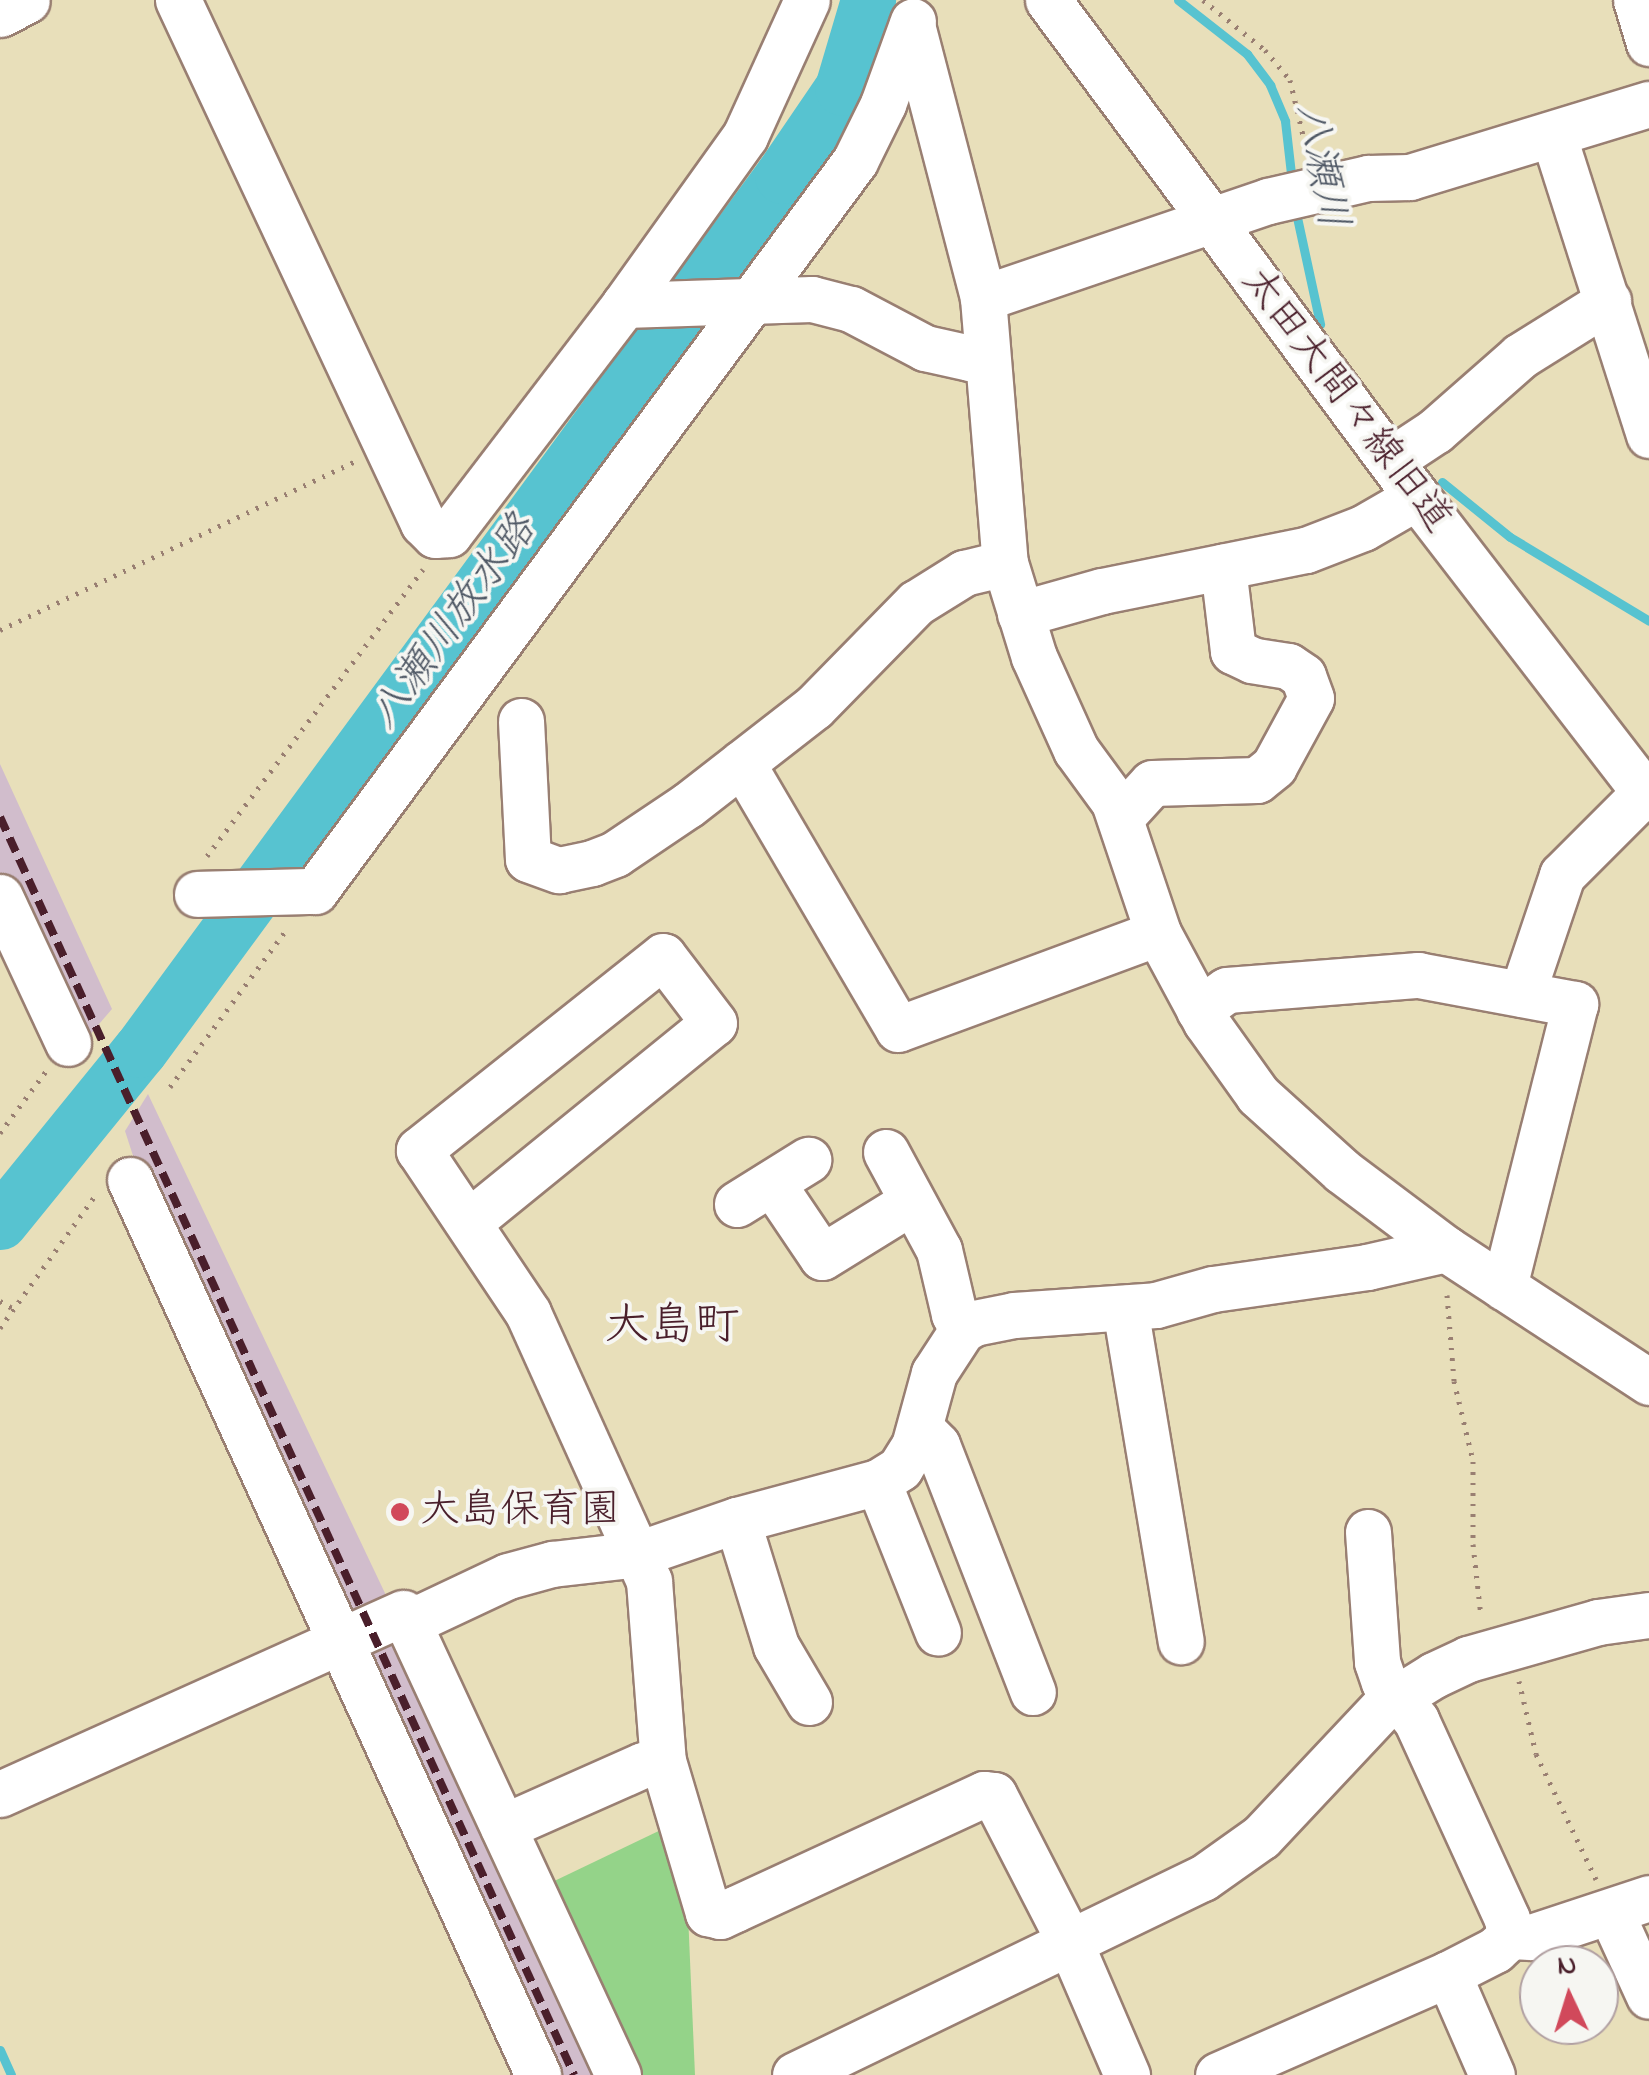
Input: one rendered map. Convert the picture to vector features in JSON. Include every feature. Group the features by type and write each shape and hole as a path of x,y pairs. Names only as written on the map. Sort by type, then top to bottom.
{"street":[{"path":"0,14 28,0"},
{"path":"178,0 423,523 435,535 449,534 632,304 745,136 807,0"},
{"name":"太田大間々線旧道","path":"1048,0 1417,498 1647,795"},
{"path":"1636,0 1649,42"},
{"path":"909,7 983,298 1005,563 1020,614 1076,750 1117,810 1158,934 1199,1010 1258,1095 1342,1171 1446,1249 1649,1382"},
{"path":"200,878 308,891 855,161 883,104 909,7"},
{"path":"983,298 1314,188 1368,178 1410,177 1649,104"},
{"path":"1553,134 1649,434"},
{"path":"632,304 749,298 832,303 925,348 970,358 986,354"},
{"path":"1391,460 1435,431 1531,348 1608,301"},
{"path":"1020,614 1102,591 1306,550 1363,528 1417,498"},
{"path":"520,721 528,860 558,870 615,854 814,707 916,603 964,573 1005,563"},
{"path":"1117,810 1152,783 1257,780 1274,766 1311,698 1303,676 1288,666 1252,660 1233,650 1223,567"},
{"path":"742,763 898,1029 1158,934"},
{"path":"1522,994 1562,875 1647,795"},
{"path":"0,897 68,1043"},
{"path":"470,1221 714,1023 663,956 420,1150 528,1313 638,1554 654,1616 663,1761 708,1913 720,1916 736,1910 984,1794 994,1795 1071,1945 1128,2075"},
{"path":"1199,1010 1227,990 1418,975 1575,1004 1504,1287"},
{"path":"886,1152 940,1250 956,1338"},
{"path":"130,1180 538,2075"},
{"path":"772,1182 822,1257 911,1202"},
{"path":"618,2075 408,1623 508,1576 552,1564 638,1554 736,1520 878,1482 900,1468 920,1428 934,1374 956,1338 993,1318 1140,1306 1228,1286 1367,1268 1446,1249"},
{"path":"1140,1306 1181,1641"},
{"path":"920,1428 938,1446 1033,1692"},
{"path":"878,1482 938,1633"},
{"path":"736,1520 776,1646 808,1702"},
{"path":"1370,1532 1377,1662 1384,1682 1416,1720 1507,1920 1510,1936"},
{"path":"0,1794 403,1613"},
{"path":"794,2075 1071,1945 1203,1878 1261,1836 1396,1698 1468,1659 1598,1622 1649,1615"},
{"path":"503,1826 643,1765 663,1761"},
{"path":"1218,2075 1299,2058 1495,1950 1510,1936 1531,1936 1630,1906 1649,1996"},
{"path":"1448,1974 1492,2075"}],"path":[{"path":"1202,0 1265,50 1290,80 1314,188"},
{"path":"0,630 388,446"},
{"path":"200,878 449,534"},
{"path":"170,1087 308,891"},
{"path":"0,1132 68,1043"},
{"path":"0,1328 118,1165 130,1180"},
{"path":"1446,1249 1451,1363 1475,1472 1474,1544 1481,1620"},
{"path":"0,1301 14,1309"},
{"path":"1514,1670 1536,1754 1630,1906"}],"shaded area":[{"path":"0,764 112,1009 81,1045 0,874"},
{"path":"148,1094 393,1610 353,1628 138,1171 125,1131"},
{"path":"395,1625 603,2075 554,2075 361,1640"}],"green space":[{"path":"667,1827 687,1891 695,2075 631,2075 546,1885"}],"waterway":[{"name":"八瀬川放水路","path":"0,1222 140,1050 782,176 842,88 868,0"},
{"name":"八瀬川","path":"1178,0 1247,54 1270,85 1285,121 1292,182"},
{"name":"八瀬川","path":"1295,208 1320,324"},
{"name":"八瀬川","path":"1442,482 1510,537 1649,621"},
{"path":"0,2050 11,2075"}],"railway":[{"path":"0,817 574,2075"}],"place":[{"name":"大島保育園","path":"400,1512"}],"district":[{"name":"大島町","path":"672,1328"}]}
